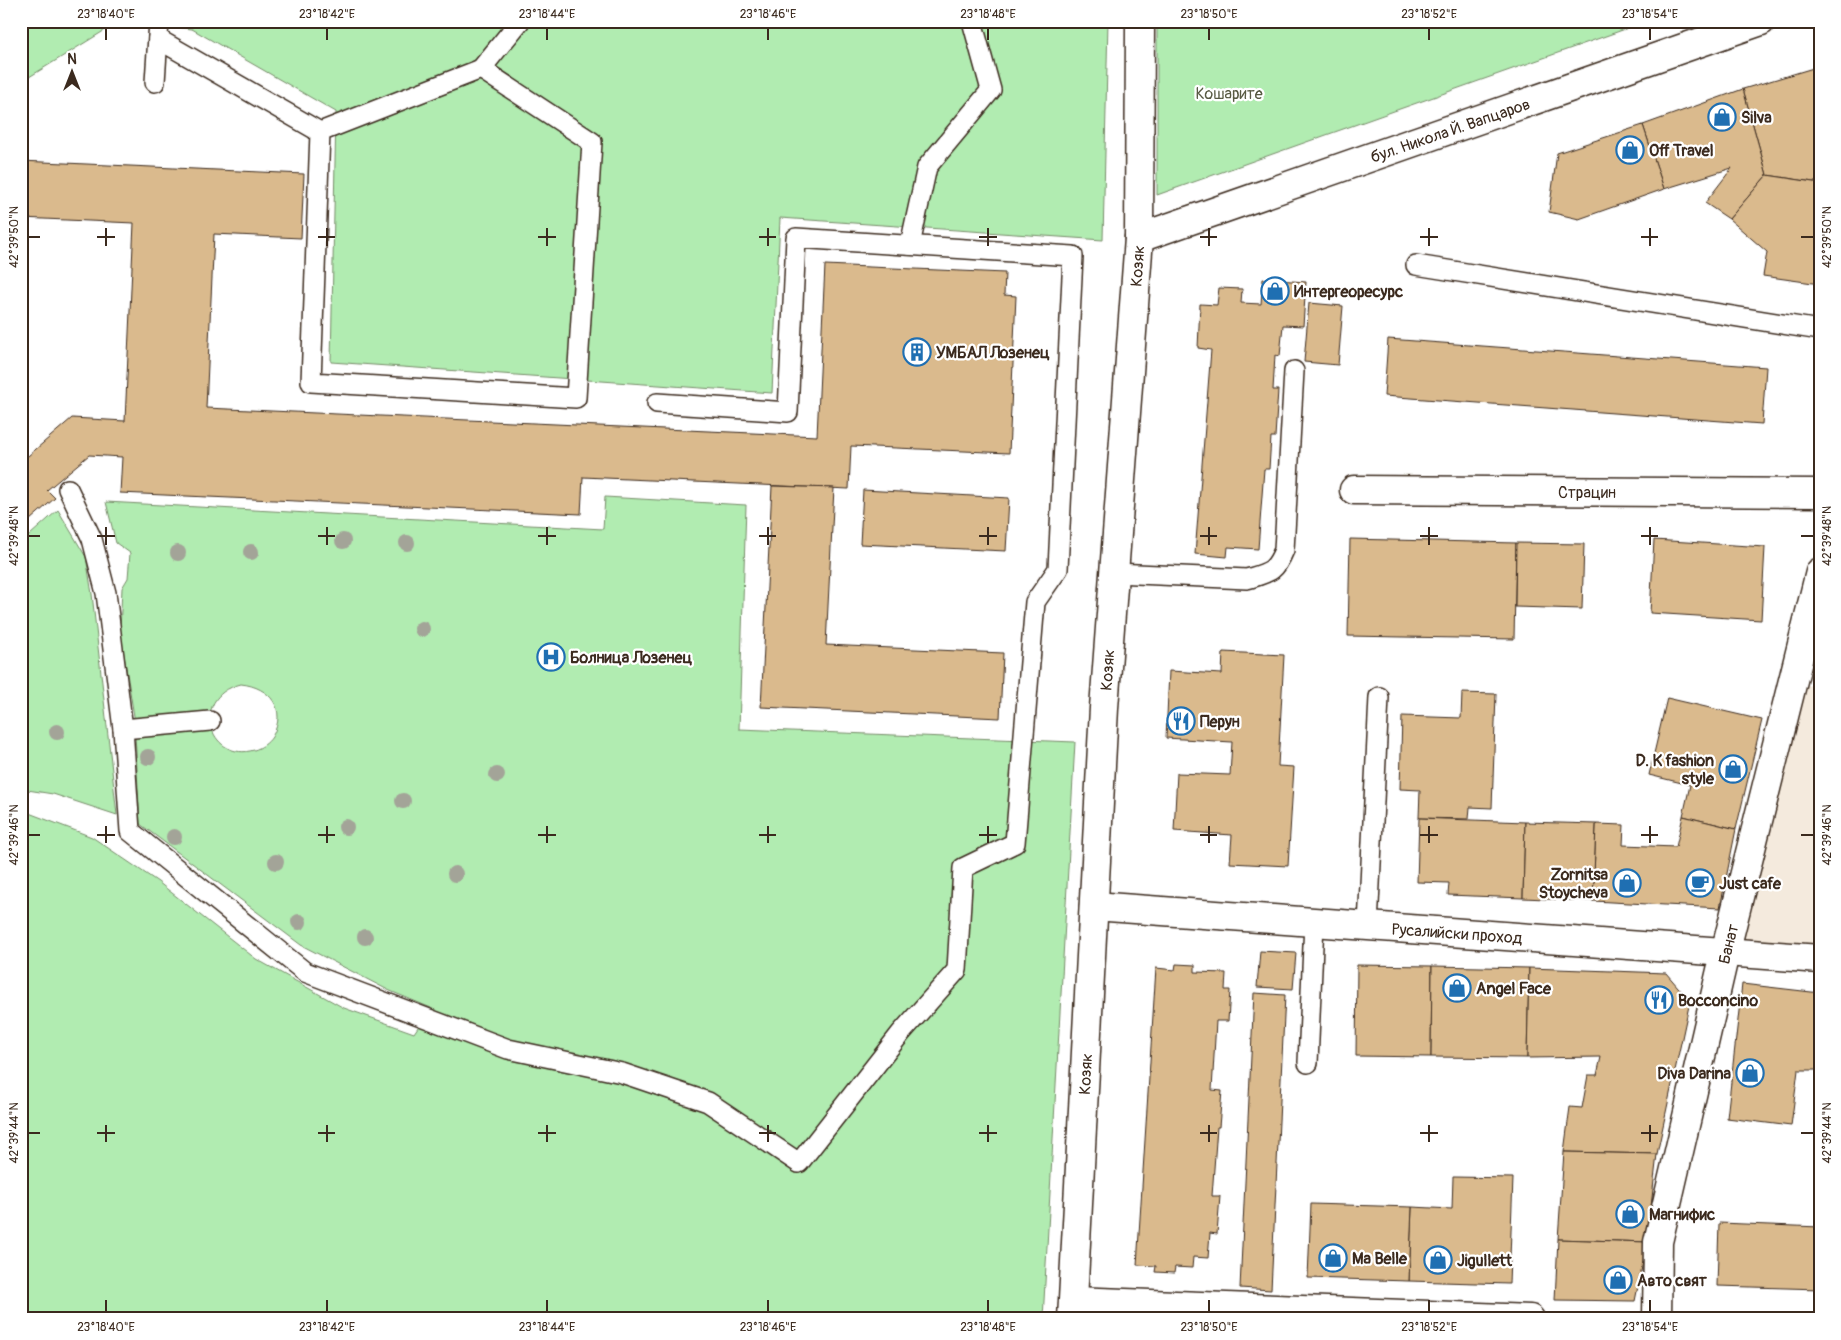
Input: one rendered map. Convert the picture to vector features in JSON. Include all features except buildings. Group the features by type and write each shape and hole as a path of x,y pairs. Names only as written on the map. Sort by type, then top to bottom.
{"street":[{"name":"Козяк","path":"1073,1310 1104,708 1139,238 1140,21"},
{"name":"бул. Никола Й. Вапцаров","path":"1139,238 1761,21"},
{"name":"Страцин","path":"1354,490 1820,494"},
{"name":"Банат","path":"1658,1319 1658,1242 1725,953 1820,572"},
{"name":"Русалийски проход","path":"1094,906 1820,959"},
{"path":"1073,1310 1530,1319"}],"lane":[{"path":"320,132 481,69 520,21"},
{"path":"910,245 927,167 991,90 972,21"},
{"path":"155,82 158,30 320,132"},
{"path":"320,132 311,382 576,398 592,142 481,69"},
{"path":"68,489 92,539 106,593 123,729 130,831 305,972 508,1049 622,1073 708,1102 799,1163 901,1034 957,970 963,868 1015,843 1035,602 1058,569 1073,256 796,238 788,412 657,403"},
{"path":"1416,265 1820,330"},
{"path":"1115,573 1247,579 1263,574 1277,566 1284,550 1294,371"},
{"path":"1368,926 1379,697"},
{"path":"123,729 210,720"},
{"path":"1308,1062 1314,922"}],"shaded area":[{"path":"1804,685 1820,686 1820,950 1738,945"}],"green space":[{"path":"21,21 120,21 21,82"},
{"path":"123,21 1108,21 1103,240 780,218 772,393 331,362 336,112 192,29"},
{"name":"Кошарите","path":"1157,21 1648,21 1157,195"},
{"path":"605,497 746,505 739,729 1075,742 1043,1319 21,1319 21,810 92,837 158,882 256,959 344,1008 414,1033 431,1008 388,990 301,945 140,824 134,716 120,631 122,588 128,578 130,553 116,543 106,502 603,529","holes":["241,684 251,686 268,695 277,709 278,717 272,737 262,747 254,750 239,751 226,747 217,738 211,727 210,714 214,702 225,691"]},
{"path":"58,510 86,557 92,594 117,815 53,794 21,789 21,543"}],"place":[{"name":"Silva","path":"1722,117"},
{"name":"Off Travel","path":"1630,150"},
{"name":"Интергеоресурс","path":"1275,291"},
{"name":"УМБАЛ Лозенец","path":"917,352"},
{"name":"Болница Лозенец","path":"551,657"},
{"name":"Перун","path":"1181,721"},
{"name":"D. K fashion style","path":"1733,769"},
{"name":"Zornitsa Stoycheva","path":"1627,883"},
{"name":"Just cafe","path":"1700,883"},
{"name":"Angel Face","path":"1457,988"},
{"name":"Bocconcino","path":"1659,1000"},
{"name":"Diva Darina","path":"1750,1073"},
{"name":"Магнифис","path":"1630,1214"},
{"name":"Ma Belle","path":"1333,1258"},
{"name":"Jigullett","path":"1438,1260"},
{"name":"Авто свят","path":"1618,1280"}]}
